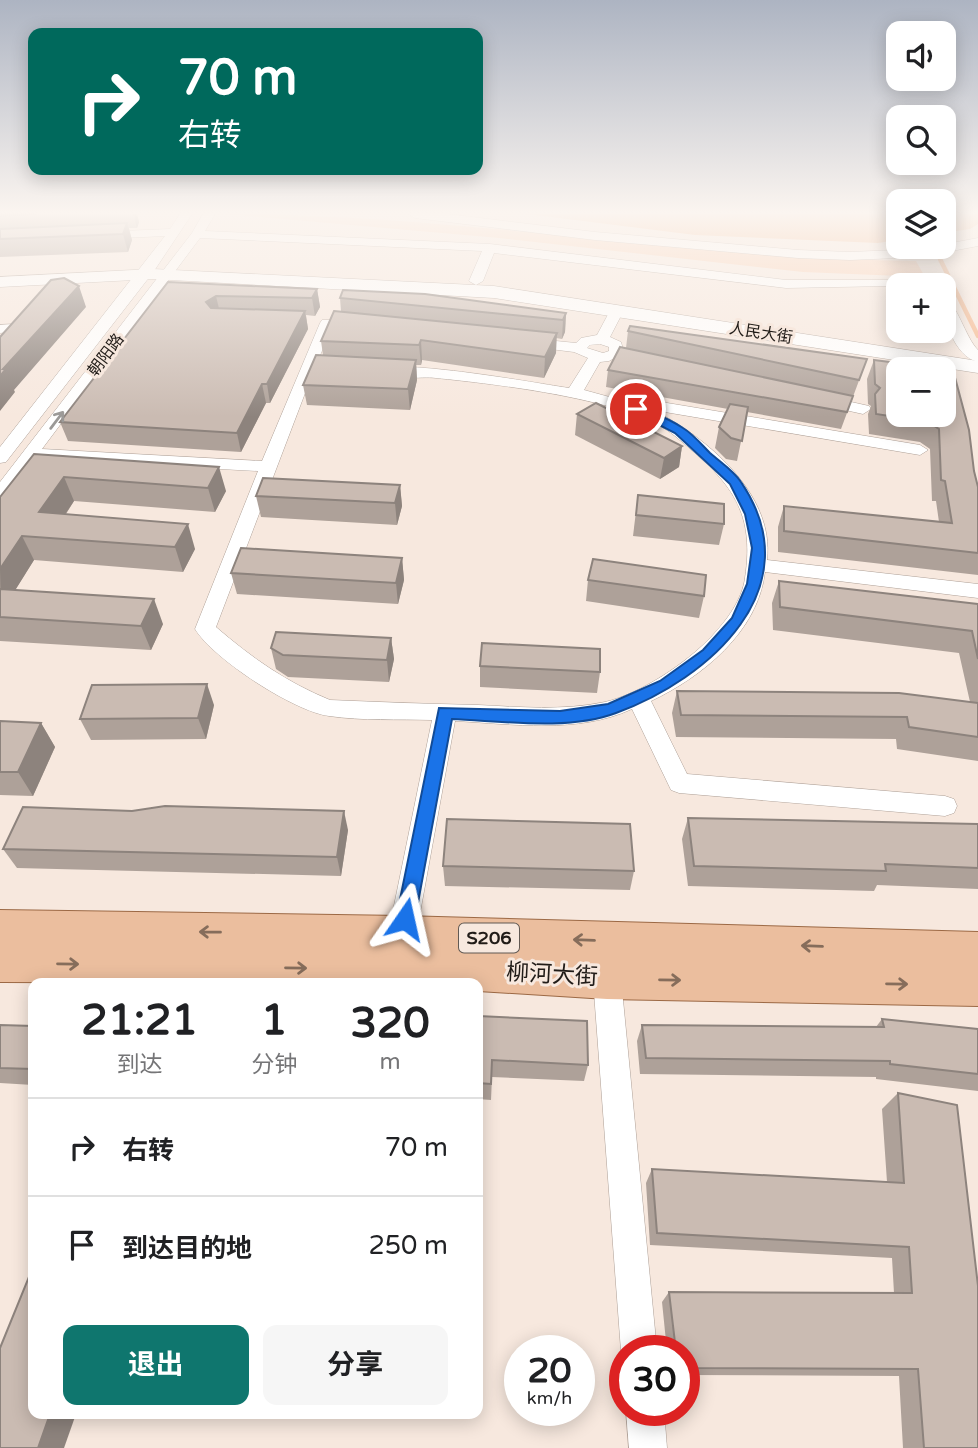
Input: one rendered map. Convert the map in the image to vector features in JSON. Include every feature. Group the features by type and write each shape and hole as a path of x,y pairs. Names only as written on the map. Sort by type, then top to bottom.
{"main road":[{"name":"柳河大街","path":"0,929 402,935 978,951"},
{"name":"柳河大街","path":"0,962 474,971 607,979 978,985"}],"street":[{"path":"0,458 149,282"},
{"name":"朝阳路","path":"0,494 32,454 151,282"},
{"name":"人民大街","path":"327,282 494,292 977,358"},
{"name":"人民大街","path":"480,282 617,299 977,358"},
{"path":"766,282 886,284"},
{"path":"602,340 617,310"},
{"path":"344,323 320,322 307,367 205,629 257,671 291,692 328,708 560,717 611,709 665,685 708,654 738,620 754,584 759,548 752,514 735,482 688,437 637,406"},
{"path":"956,328 964,344 977,358"},
{"path":"574,393 603,357 617,353 616,345 602,340 586,341 579,348"},
{"path":"510,341 579,348 587,356 638,362"},
{"path":"307,367 332,368"},
{"path":"371,370 435,373 574,393 637,406 736,413 920,450"},
{"path":"810,398 863,409"},
{"path":"688,437 736,413"},
{"path":"32,454 267,466"},
{"path":"757,565 978,591"},
{"path":"638,697 679,783 945,806"},
{"path":"402,935 445,713"},
{"path":"607,979 638,1335"},
{"path":"646,1426 648,1448"}],"building":[{"path":"50,282 71,282 79,286 3,369 6,369 0,376 0,337"},
{"path":"168,282 317,289 312,298 216,296 206,302 211,308 305,311 267,384 262,384 237,433 60,422"},
{"path":"343,290 425,294 566,313 563,320 340,298"},
{"path":"334,311 557,333 545,357 421,340 419,345 321,341"},
{"path":"630,326 867,359 859,380 628,331"},
{"path":"620,347 853,396 847,412 608,370"},
{"path":"316,355 416,360 408,389 303,385"},
{"path":"874,360 886,362 886,416 876,414 875,394 880,388 875,384"},
{"path":"956,381 969,430 978,487 978,553 784,531 784,506 952,523 945,481 941,480 939,429 936,427 956,427"},
{"path":"596,403 682,446 664,458 577,414"},
{"path":"730,404 748,407 742,441 731,438 719,427"},
{"path":"34,454 219,467 208,488 64,477 39,512 188,524 175,547 22,536 0,569 0,497"},
{"path":"263,478 400,485 395,503 256,496"},
{"path":"638,495 724,504 724,524 636,515"},
{"path":"241,548 402,558 396,583 231,573"},
{"path":"593,559 706,575 704,596 588,580"},
{"path":"779,581 978,604 978,659 972,631 780,607"},
{"path":"0,589 154,599 141,626 0,617"},
{"path":"276,632 391,638 387,660 283,655 271,648"},
{"path":"482,643 600,649 600,672 480,666"},
{"path":"207,684 198,718 80,719 92,685"},
{"path":"677,691 899,693 978,703 978,737 909,727 907,717 681,715"},
{"path":"0,721 41,723 18,772 0,772"},
{"path":"165,806 344,811 337,857 3,849 23,807 132,811"},
{"path":"688,818 978,824 978,868 885,864 886,871 694,866"},
{"path":"447,819 630,824 634,871 443,866"},
{"path":"483,1016 587,1021 588,1065 492,1060 491,1084 483,1083"},
{"path":"882,1019 978,1029 978,1074 890,1064 890,1061 646,1058 642,1025 884,1027"},
{"path":"0,1025 28,1026 28,1069 0,1068"},
{"path":"898,1093 957,1105 978,1286 978,1448 924,1448 918,1369 700,1368 700,1335 674,1335 669,1292 912,1293 909,1247 657,1233 652,1169 904,1183"},
{"path":"28,1279 28,1419 48,1419 38,1448 0,1448 0,1348"}],"waterway":[{"path":"951,282 978,336"}],"route":[{"path":"405,919 445,713 560,717 611,709 665,685 708,654 738,620 754,584 759,548 752,514 735,482 688,437 636,409"}]}
